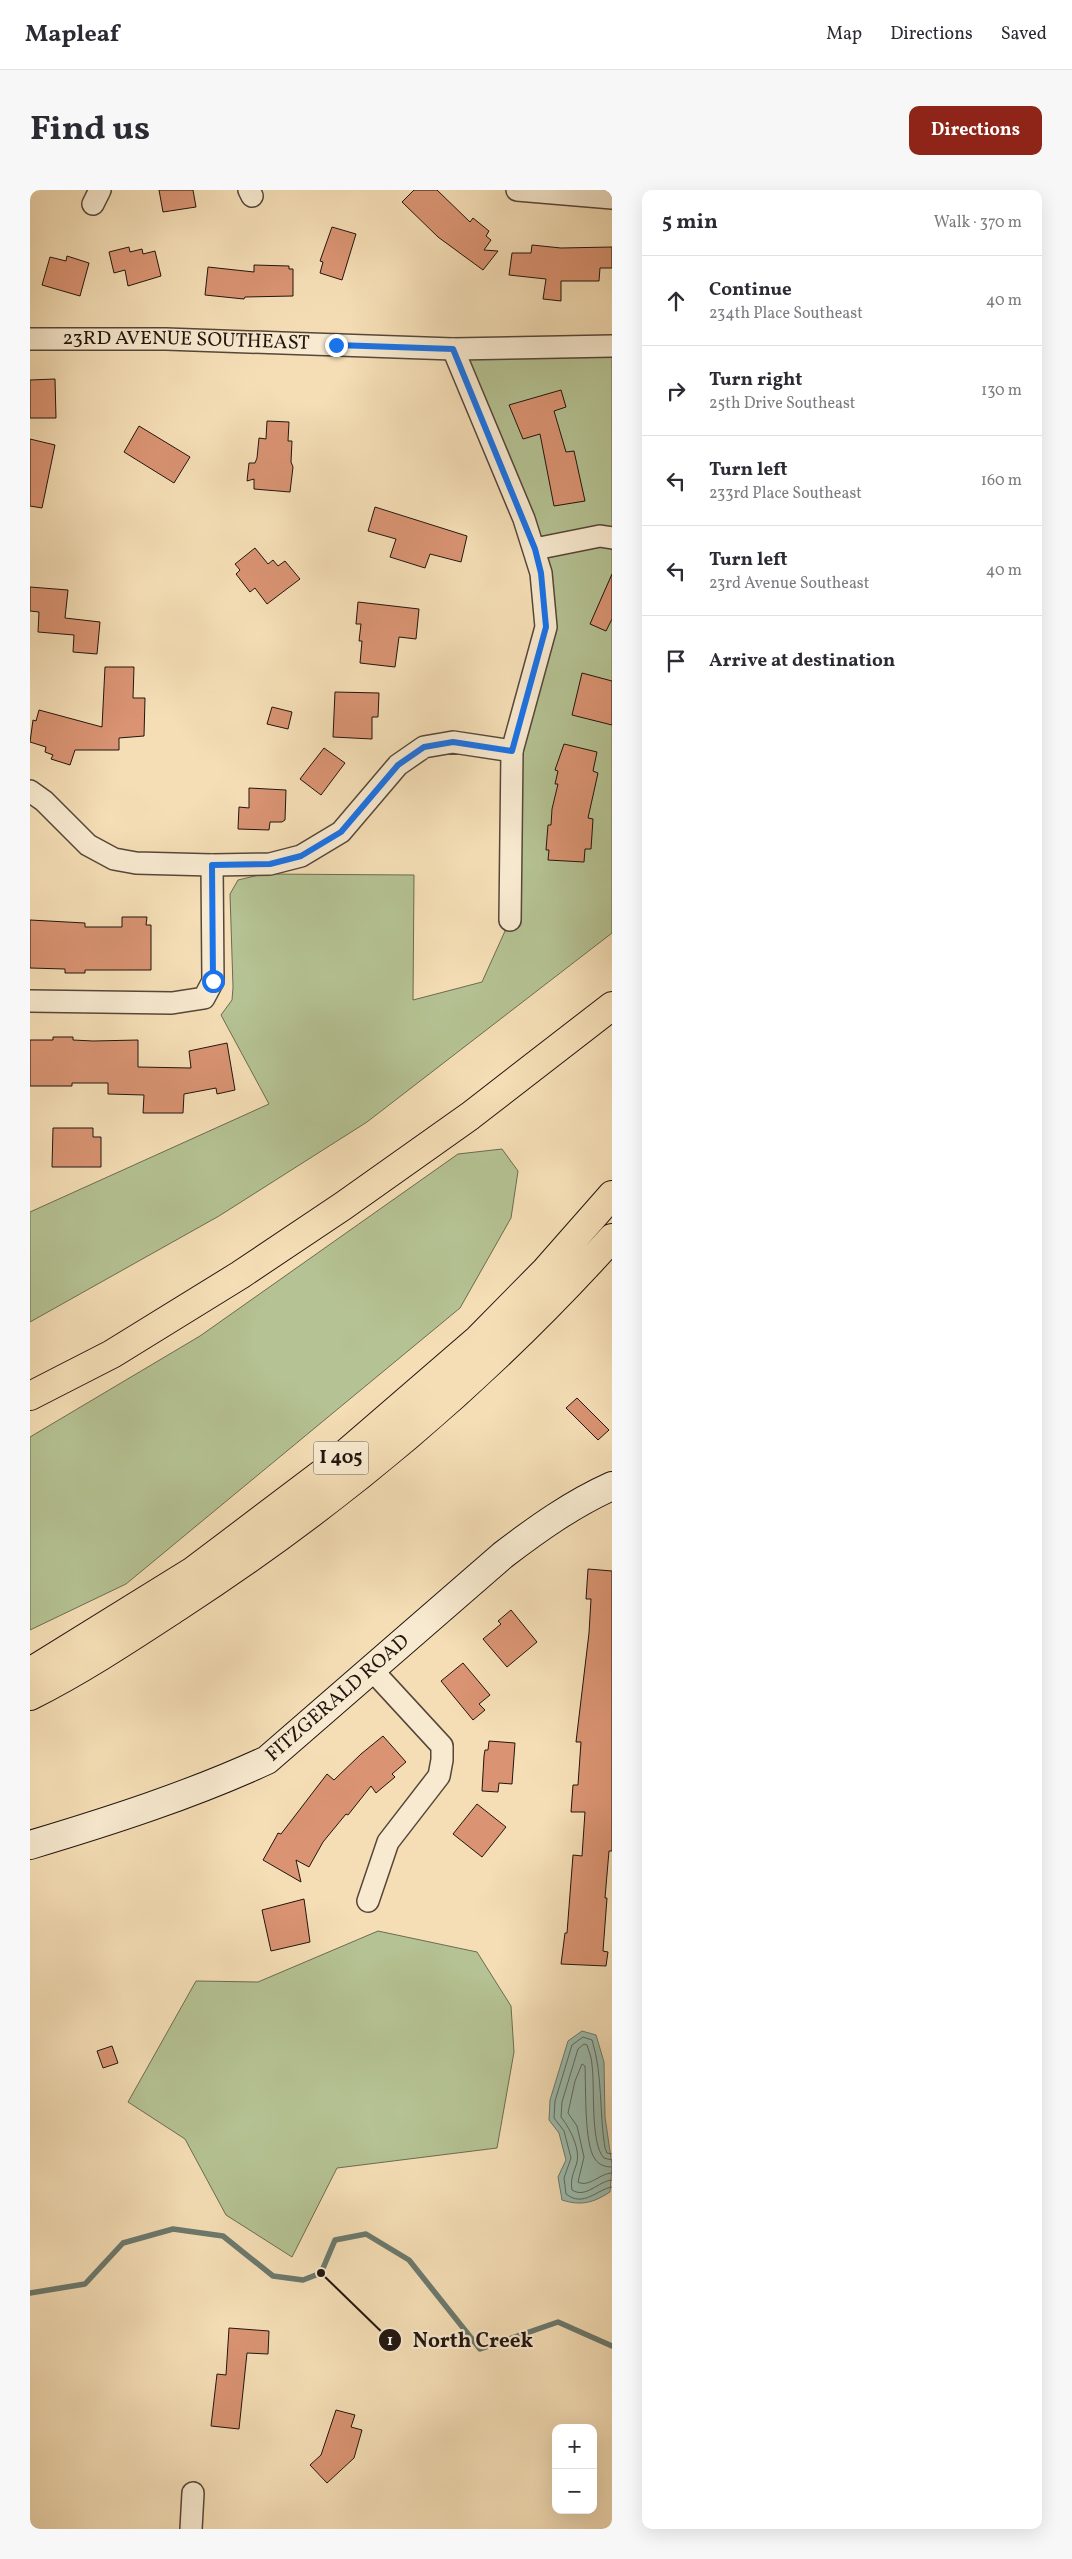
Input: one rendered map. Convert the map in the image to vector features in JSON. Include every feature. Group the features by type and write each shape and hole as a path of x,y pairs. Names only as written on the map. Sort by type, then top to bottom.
{"highway":[{"path":"30,1396 112,1354 256,1264 470,1116 612,1006"},
{"name":"I 405","path":"30,1672 193,1571 324,1472 478,1339 546,1270 612,1195"},
{"name":"I 405","path":"30,1696 66,1678 174,1609 232,1571 326,1504 414,1432 508,1346 612,1238"}],"street":[{"path":"517,190 612,198"},
{"name":"23RD AVENUE SOUTHEAST","path":"30,340 166,339 453,349 612,346"},
{"path":"453,349 535,549 541,573 546,627 512,751 510,920"},
{"path":"535,549 600,536 612,538"},
{"path":"30,791 44,801 88,845 114,859 136,863 270,864 301,856 341,832 398,765 424,747 453,742 512,751"},
{"path":"30,1001 172,1003 204,998 213,981 212,865"},
{"name":"FITZGERALD ROAD","path":"30,1845 99,1825 238,1773 267,1760 503,1555 543,1525 591,1496 612,1486"},
{"path":"368,1901 388,1842 439,1776 442,1760 442,1746 372,1670"},
{"path":"191,2529 193,2493"}],"green space":[{"path":"612,345 612,933 367,1122 219,1216 30,1322 30,1212 269,1104 221,1015 232,1000 230,894 238,880 263,874 414,875 413,1000 482,982 510,920 512,751 529,688 541,573 453,349"},
{"path":"502,1149 518,1171 511,1218 460,1308 126,1584 30,1630 30,1437 200,1336 458,1154"},
{"path":"378,1931 477,1952 511,2006 514,2052 497,2148 337,2168 292,2257 226,2215 185,2139 128,2102 196,1981 258,1982"}],"water":[{"path":"582,2031 596,2035 604,2062 605,2117 612,2165 610,2192 592,2201 575,2203 562,2200 558,2177 566,2160 559,2133 549,2120 550,2100 568,2041"}],"building":[{"path":"159,190 193,190 196,207 163,212"},
{"path":"414,190 437,190 470,222 473,218 489,231 486,236 491,240 484,250 498,251 483,270 438,237 402,202"},
{"path":"332,227 356,234 342,280 320,273 323,262 320,261"},
{"path":"532,245 561,248 612,247 612,268 600,268 599,281 561,281 561,301 543,299 546,279 509,275 512,253 531,253"},
{"path":"129,247 130,252 142,249 143,254 155,251 161,276 128,286 125,270 114,273 109,252"},
{"path":"67,256 89,263 80,296 42,285 50,257 66,261"},
{"path":"254,265 289,266 289,269 293,269 293,296 245,297 244,299 205,295 208,267 254,272"},
{"path":"55,379 56,418 30,418 30,380"},
{"path":"561,390 566,407 554,411 566,452 574,451 585,501 554,506 540,434 523,439 509,405"},
{"path":"267,421 289,422 288,441 292,441 291,462 293,467 290,492 254,489 254,479 247,481 249,463 255,463 257,458 259,438 266,439"},
{"path":"139,426 190,457 174,483 124,452"},
{"path":"30,439 55,445 42,508 30,506"},
{"path":"375,507 467,536 461,562 430,554 425,568 390,557 396,539 368,531"},
{"path":"255,548 268,564 273,560 278,566 285,561 300,579 267,604 255,588 250,592 236,574 240,570 235,564"},
{"path":"612,574 612,619 606,631 590,624"},
{"path":"30,587 68,590 65,618 100,622 97,654 73,652 74,635 38,632 39,612 30,611"},
{"path":"358,602 419,609 416,639 399,637 395,667 360,663 362,641 359,641 361,624 356,624"},
{"path":"105,667 134,667 133,698 145,698 144,736 119,738 119,750 75,750 70,765 51,759 53,755 45,752 46,747 30,742 33,720 36,721 39,710 102,727"},
{"path":"582,673 612,681 612,725 572,715"},
{"path":"335,692 379,693 378,717 372,717 372,739 333,737"},
{"path":"272,707 292,712 288,729 267,724"},
{"path":"564,744 597,752 593,771 598,773 588,818 593,819 591,849 585,849 584,862 548,860 549,850 546,850 548,825 551,825 552,809 558,784 555,784 558,771 555,770"},
{"path":"324,748 345,763 321,795 300,779"},
{"path":"249,788 286,790 285,820 282,822 270,822 269,830 238,829 239,807 249,808"},
{"path":"122,917 147,917 146,925 151,925 151,970 85,970 85,973 65,973 65,969 30,968 30,920 85,923 85,927 122,927"},
{"path":"53,1037 73,1037 73,1040 93,1041 138,1040 138,1067 191,1068 189,1051 227,1043 235,1090 217,1094 216,1088 184,1094 183,1113 143,1113 144,1095 108,1094 108,1083 72,1083 72,1086 30,1086 30,1040 53,1040"},
{"path":"53,1128 93,1128 93,1137 101,1137 101,1167 52,1167"},
{"path":"577,1398 609,1430 598,1440 566,1408"},
{"path":"588,1569 612,1571 612,1851 609,1851 605,1898 607,1898 603,1951 608,1952 606,1966 561,1964 565,1933 567,1933 573,1855 582,1856 585,1812 571,1812 573,1785 578,1785 581,1742 576,1742 589,1633 591,1599 586,1599"},
{"path":"511,1610 537,1642 507,1667 483,1639 501,1624 498,1621"},
{"path":"463,1663 490,1695 479,1704 485,1710 473,1720 441,1681"},
{"path":"383,1736 406,1762 392,1774 395,1777 376,1793 371,1786 323,1842 309,1867 296,1860 301,1882 263,1860 278,1833 281,1834 327,1774 334,1780"},
{"path":"489,1741 515,1743 512,1784 499,1783 498,1792 482,1791 484,1756 485,1750 488,1750"},
{"path":"477,1804 506,1827 482,1857 453,1834"},
{"path":"304,1899 310,1942 271,1951 262,1910"},
{"path":"112,2046 118,2063 103,2068 97,2051"},
{"path":"229,2328 269,2331 268,2354 247,2353 239,2429 211,2426 217,2374 226,2375"},
{"path":"336,2410 355,2415 351,2427 362,2430 354,2458 327,2483 310,2465 321,2455"}],"waterway":[{"path":"30,2293 85,2284 123,2243 173,2229 223,2236 273,2276 303,2280 321,2273 335,2240 366,2234 409,2260 480,2349 558,2322 612,2346"}],"place":[{"name":"North Creek","path":"321,2273"}],"route":[{"path":"213,981 212,865 270,864 301,856 341,832 398,765 424,747 453,742 512,751 546,627 541,573 535,549 453,349 336,345"}]}
